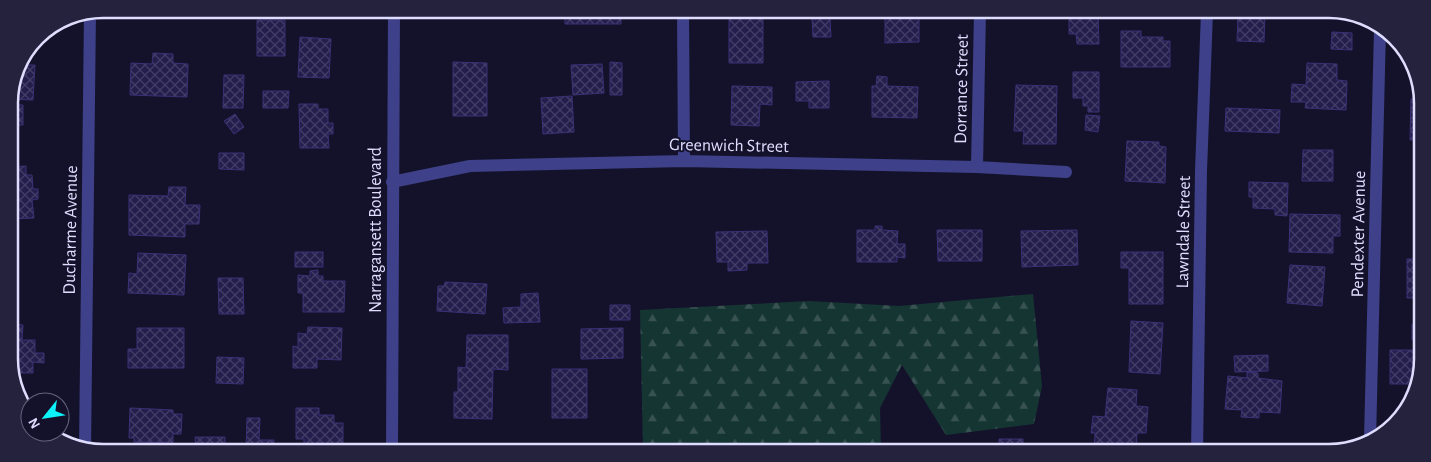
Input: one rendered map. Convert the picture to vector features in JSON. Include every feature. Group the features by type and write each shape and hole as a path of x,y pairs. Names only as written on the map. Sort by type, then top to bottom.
{"street":[{"name":"Narragansett Boulevard","path":"392,444 394,17"},
{"path":"682,17 684,162"},
{"name":"Dorrance Street","path":"977,167 980,17"},
{"name":"Lawndale Street","path":"1197,444 1201,171 1207,17"},
{"name":"Ducharme Avenue","path":"85,443 90,19"},
{"name":"Pendexter Avenue","path":"1370,433 1380,36"},
{"name":"Greenwich Street","path":"392,182 470,166 684,162 977,167 1066,172"}],"green space":[{"path":"1033,294 1042,386 1034,424 946,435 902,365 880,408 881,444 643,444 640,310 809,301 899,306"}],"building":[{"path":"565,17 621,17 621,24 565,24"},
{"path":"729,17 763,17 763,63 729,63"},
{"path":"885,17 919,17 919,42 885,43"},
{"path":"1069,17 1098,17 1099,44 1077,44 1076,34 1069,34"},
{"path":"1238,17 1265,17 1264,42 1237,41"},
{"path":"830,18 831,37 813,37 812,19"},
{"path":"257,20 285,20 285,56 257,56"},
{"path":"1121,31 1141,31 1141,37 1163,37 1163,41 1170,41 1170,67 1121,67"},
{"path":"1332,32 1352,33 1352,50 1331,49"},
{"path":"300,37 331,39 329,78 298,77"},
{"path":"153,53 173,54 173,63 188,64 187,97 130,95 131,63 152,64"},
{"path":"453,62 487,63 487,116 453,116"},
{"path":"610,62 622,63 622,95 610,95"},
{"path":"1307,63 1337,64 1337,80 1347,81 1346,110 1305,108 1306,102 1291,102 1292,84 1306,85"},
{"path":"602,64 604,93 573,95 571,65"},
{"path":"26,65 35,65 33,100 18,99 20,81"},
{"path":"1073,72 1099,72 1099,112 1088,112 1088,106 1083,106 1083,98 1073,98"},
{"path":"224,75 244,75 243,108 223,108"},
{"path":"877,76 887,77 887,86 918,87 917,118 872,117 872,86 876,86"},
{"path":"829,81 829,108 809,108 809,101 796,101 796,82"},
{"path":"1016,85 1057,86 1056,144 1023,144 1024,131 1014,131"},
{"path":"732,86 772,87 772,105 760,104 759,126 731,125"},
{"path":"263,91 289,91 288,108 263,108"},
{"path":"572,96 574,132 543,134 541,98"},
{"path":"1411,99 1414,99 1414,140 1410,140"},
{"path":"299,104 318,104 318,109 328,109 328,123 333,123 333,134 328,134 329,148 300,148"},
{"path":"18,105 23,105 23,125 18,125"},
{"path":"1226,108 1280,110 1279,133 1225,131"},
{"path":"235,114 244,127 234,134 224,121"},
{"path":"1086,115 1100,116 1098,132 1085,130"},
{"path":"1127,141 1159,142 1159,146 1166,147 1165,183 1125,181"},
{"path":"1303,150 1333,150 1333,181 1302,181"},
{"path":"219,153 244,153 244,170 219,169"},
{"path":"26,166 26,175 32,175 33,189 38,189 38,199 32,200 34,218 18,219 18,167"},
{"path":"1249,182 1288,183 1287,216 1275,215 1275,209 1253,208 1253,197 1249,197"},
{"path":"169,187 186,187 185,205 200,205 199,224 185,224 185,237 129,235 129,195 168,196"},
{"path":"1290,214 1340,215 1340,236 1333,236 1333,253 1289,252"},
{"path":"875,226 882,226 882,230 898,231 897,244 905,244 905,258 897,257 897,262 857,262 857,230 875,230"},
{"path":"937,230 982,230 982,261 938,261"},
{"path":"1077,230 1078,265 1022,267 1021,231"},
{"path":"767,231 768,263 747,263 747,270 728,271 728,262 717,262 716,232"},
{"path":"295,252 323,252 323,267 295,267"},
{"path":"1121,252 1163,252 1163,304 1129,304 1129,268 1121,268"},
{"path":"138,253 186,255 184,295 128,293 129,273 137,274"},
{"path":"1407,259 1414,259 1414,298 1407,298"},
{"path":"1290,265 1325,267 1322,306 1287,303"},
{"path":"318,270 318,276 323,276 323,281 345,281 344,312 303,312 303,293 298,293 298,275 310,276 310,271"},
{"path":"218,278 243,278 244,314 219,314"},
{"path":"445,282 487,284 485,314 437,311 438,286 444,286"},
{"path":"538,293 540,322 504,323 503,308 521,307 521,294"},
{"path":"610,305 630,305 630,320 610,320"},
{"path":"1131,321 1163,323 1160,374 1129,372"},
{"path":"1412,324 1414,324 1414,340 1412,340"},
{"path":"18,325 23,325 22,340 35,340 35,353 44,353 44,363 33,362 33,373 19,373"},
{"path":"308,327 342,328 341,360 317,359 317,368 293,368 293,346 298,347 298,333 307,334"},
{"path":"137,328 184,328 184,368 128,368 128,349 137,349"},
{"path":"623,328 623,358 581,359 581,329"},
{"path":"467,335 508,335 508,370 493,369 492,419 454,418 454,392 458,392 458,367 466,368"},
{"path":"1390,350 1414,350 1410,384 1390,384"},
{"path":"1268,355 1268,371 1235,372 1234,356"},
{"path":"217,357 244,358 243,384 216,383"},
{"path":"552,369 587,369 587,418 552,418"},
{"path":"1247,372 1258,373 1258,378 1282,381 1280,413 1259,412 1259,418 1241,417 1242,410 1225,409 1228,376 1247,378"},
{"path":"1108,388 1137,390 1136,406 1148,407 1146,433 1137,433 1136,444 1094,444 1095,433 1091,433 1093,416 1105,417"},
{"path":"130,408 173,410 173,414 182,414 181,434 173,434 173,443 134,442 134,438 129,438"},
{"path":"296,408 319,408 319,415 334,415 334,423 343,423 343,444 304,444 304,439 296,439"},
{"path":"247,418 260,418 259,440 274,440 274,444 246,444"},
{"path":"195,437 225,437 225,444 196,444"},
{"path":"999,439 1023,439 1023,444 999,444"}]}
